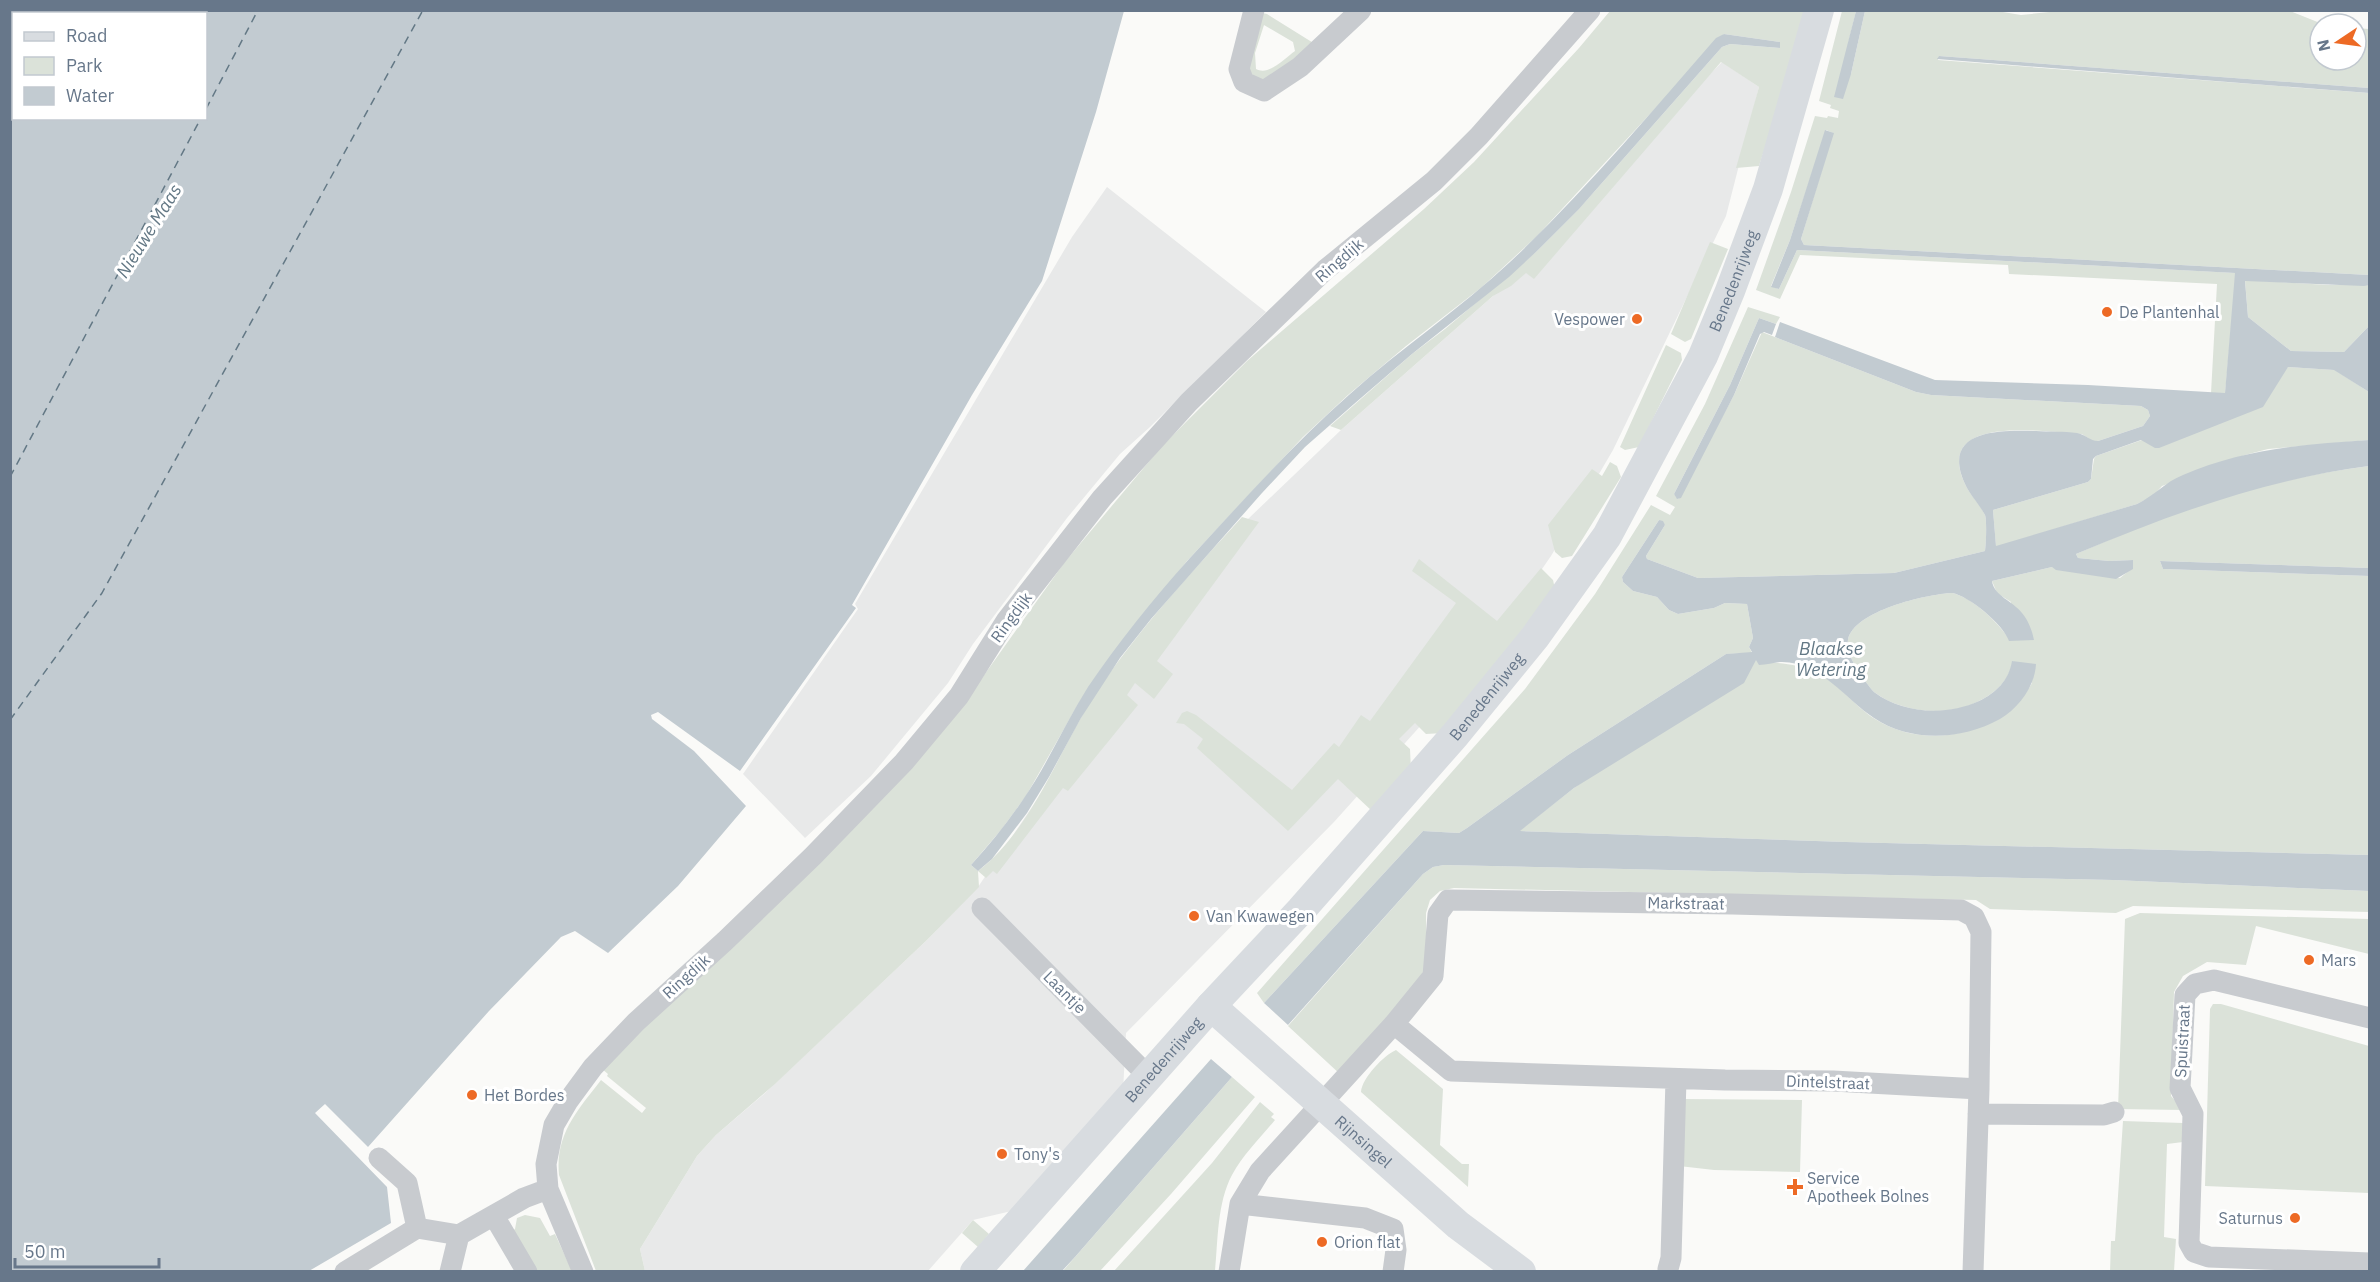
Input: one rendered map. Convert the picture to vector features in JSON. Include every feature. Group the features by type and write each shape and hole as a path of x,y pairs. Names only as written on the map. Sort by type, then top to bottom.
{"street":[{"path":"1254,10 1239,69 1244,82 1264,91 1300,67 1361,10"},
{"name":"Ringdijk","path":"583,1272 548,1189 546,1164 554,1125 593,1067 636,1022 725,941 813,856 904,762 958,696 1006,621 1102,498 1189,402 1325,270 1434,181 1479,136 1590,10"},
{"name":"Benedenrijweg","path":"975,1272 1211,1006 1301,910 1455,735 1535,637 1607,536 1703,356 1730,291 1768,189 1819,10"},
{"name":"Markstraat","path":"1240,1204 1260,1171 1394,1024 1433,976 1438,914 1448,900 1732,903 1961,910 1974,917 1981,932 1979,1089 1972,1272"},
{"name":"Laantje","path":"982,908 1149,1077"},
{"name":"Spuistraat","path":"2370,1018 2214,980 2195,984 2185,995 2180,1088 2193,1114 2189,1243 2194,1252 2209,1257 2370,1263"},
{"name":"Rijnsingel","path":"1211,1006 1458,1225 1521,1272"},
{"name":"Dintelstraat","path":"1394,1024 1451,1071 1833,1082 1979,1089"},
{"path":"1668,1269 1671,1258 1676,1079"},
{"path":"1978,1114 2104,1115 2114,1112"},
{"path":"380,1158 407,1183 417,1228"},
{"path":"345,1272 417,1228 459,1235 524,1198 548,1189"},
{"path":"1229,1272 1240,1204 1365,1218 1393,1229 1396,1250 1393,1272"},
{"path":"494,1216 526,1272"},
{"path":"450,1272 459,1235"}],"shaded area":[{"path":"1722,62 1759,87 1726,216 1613,450 1551,556 1477,663 1334,822 1126,1033 1123,1092 1020,1209 973,1220 928,1271 645,1271 640,1249 697,1156 716,1135 764,1094 927,940 978,887 1119,678 1184,591 1248,519 1341,430 1493,296"},
{"path":"1107,187 1266,312 1120,454 1067,518 973,644 948,683 871,776 805,838 743,774 858,609 855,604 1072,237"}],"green space":[{"path":"1991,10 2021,15 2069,10 2290,11 2308,18 2308,72 2368,72 2369,29 2369,88 1939,56 1938,60 2369,93 2369,275 1804,245 1801,239 1833,133 1826,130 1790,240 1771,286 1779,289 1797,250 2236,273 2225,394 2211,393 2217,284 2009,274 2008,265 1800,255 1780,299 1756,290 1815,116 1838,118 1839,111 1819,101 1842,11 1856,11 1848,44 1851,74 1865,11"},
{"path":"1610,11 1809,11 1759,166 1736,168 1759,87 1721,62 1534,279 1526,273 1511,286 1493,296 1341,430 1330,426 1412,354 1536,252 1579,209 1722,47 1730,44 1780,48 1780,42 1724,34 1538,235 1482,287 1348,395 1303,437 1187,561 1101,669 1077,706 1026,796 971,865 978,871 979,887 927,940 775,1084 716,1135 697,1156 640,1249 645,1271 596,1271 559,1175 559,1160 564,1135 577,1112 601,1080 642,1113 646,1108 607,1076 608,1074 602,1069 967,699 1064,563 1162,446 1247,361 1424,209 1474,162"},
{"path":"1258,12 1267,14 1315,44 1271,81 1258,82 1244,64","holes":["1264,25 1293,42 1295,51 1281,62 1266,70 1256,69 1255,53"]},
{"path":"1710,242 1728,249 1691,339 1685,342 1671,334"},
{"path":"2245,280 2369,285 2369,326 2344,352 2291,351 2248,317"},
{"path":"1748,307 1780,317 1776,324 1759,318 1730,385 1674,494 1678,499 1734,395 1762,332 1916,392 1931,395 2141,406 2148,410 2150,416 2143,426 2098,441 2092,441 2082,434 2020,430 1978,436 1964,446 1959,461 1965,484 1985,515 1985,551 1894,573 1698,578 1647,559 1646,556 1665,525 1659,520 1622,577 1623,582 1633,591 1657,597 1669,610 1678,614 1714,608 1725,603 1747,604 1753,638 1749,647 1752,653 1726,654 1568,755 1459,833 1423,831 1264,1003 1257,993 1525,689 1595,594 1651,505 1670,515 1675,507 1656,496 1705,404"},
{"path":"1666,345 1681,353 1682,360 1639,447 1625,450 1620,447"},
{"path":"2288,367 2335,370 2369,392 2369,440 2268,449 2245,455 2162,486 2153,496 2137,504 1996,547 1993,510 2088,482 2091,479 2096,456 2142,440"},
{"path":"1610,462 1617,466 1621,477 1572,556 1562,558 1555,552 1548,525 1592,469 1602,476"},
{"path":"2369,466 2369,568 2160,561 2163,569 2369,576 2369,855 1519,831 1574,788 1756,659 1809,669 1833,683 1875,719 1906,732 1938,736 1970,730 1986,724 2014,705 2032,683 2013,661 2004,682 1988,696 1975,703 1937,711 1909,708 1885,699 1868,685 1849,653 1848,640 1853,630 1863,621 1892,606 1952,593 1975,604 2007,636 2011,602 1997,593 1992,581 2052,567 2120,578 2131,569 2133,560 2109,561 2078,558 2076,554 2169,516 2251,489 2322,473"},
{"path":"1242,517 1259,522 1157,661 1173,674 1154,699 1135,683 1127,695 1138,705 1068,791 1063,788 997,874 993,871 986,878 978,871 1014,834 1043,789 1094,696 1146,626"},
{"path":"1419,559 1497,621 1541,568 1553,580 1555,589 1444,733 1426,734 1415,723 1399,739 1410,749 1411,770 1373,812 1338,779 1288,831 1197,748 1203,739 1184,724 1176,723 1182,713 1187,711 1196,715 1292,790 1334,743 1339,747 1361,715 1370,721 1456,603 1412,571"},
{"path":"1444,865 2113,880 2369,891 2369,912 2133,906 2116,913 1990,909 1976,900 1454,888 1440,891 1430,900 1426,913 1426,963 1421,978 1341,1075 1288,1026 1423,874 1433,867"},
{"path":"2140,913 2369,919 2369,954 2256,926 2246,965 2207,962 2183,976 2174,992 2171,1096 2183,1110 2118,1109 2125,919"},
{"path":"2213,1004 2221,1004 2369,1046 2369,1193 2205,1186 2210,1009"},
{"path":"1396,1050 1443,1089 1440,1145 1462,1164 1469,1164 1468,1187 1361,1092 1365,1080 1374,1068"},
{"path":"1232,1077 1255,1097 1171,1194 1100,1271 1062,1272"},
{"path":"1680,1099 1802,1100 1800,1172 1714,1170 1679,1166"},
{"path":"1260,1102 1274,1114 1271,1117 1275,1120 1241,1160 1227,1186 1219,1222 1215,1271 1114,1271 1212,1163"},
{"path":"2123,1121 2183,1123 2183,1142 2167,1144 2164,1237 2176,1239 2174,1271 2110,1272 2111,1241 2115,1241"},
{"path":"525,1215 540,1218 550,1236 555,1234 572,1271 534,1271 511,1232 515,1229 517,1218"},
{"path":"973,1220 989,1234 978,1247 962,1233"}],"water":[{"name":"Nieuwe Maas","path":"10,11 1124,11 1096,112 1042,281 972,395 852,605 856,608 740,771 658,712 651,715 652,719 694,751 746,806 678,886 608,953 575,931 561,937 489,1011 368,1147 325,1104 315,1113 387,1187 391,1223 309,1271 11,1271"},
{"path":"1856,11 1865,11 1843,99 1834,97"},
{"path":"1724,34 1780,42 1780,48 1730,44 1722,47 1579,209 1536,252 1509,277 1412,354 1305,447 1151,619 1120,658 1081,718 1027,813 992,859 978,871 971,865 1000,831 1025,796 1099,671 1136,622 1189,559 1267,475 1329,413 1369,377 1510,262 1616,153 1716,38"},
{"path":"1939,56 2369,88 2369,93 1937,59"},
{"name":"Blaakse Wetering","path":"1825,130 1834,133 1801,239 1804,245 2369,275 2369,285 2364,286 2245,281 2248,317 2291,351 2344,352 2369,326 2369,392 2334,370 2288,367 2263,407 2159,448 2141,440 2096,456 2093,459 2091,479 2088,482 1993,510 1996,546 2137,504 2183,475 2228,459 2274,449 2369,440 2369,466 2294,480 2220,500 2148,525 2076,554 2078,558 2109,561 2133,560 2133,569 2116,579 2056,570 2052,567 1992,581 1996,591 2024,616 2030,625 2034,640 2009,641 2006,634 1985,612 1967,599 1952,593 1892,606 1863,621 1853,630 1848,640 1849,653 1868,685 1874,692 1886,699 1912,708 1939,711 1966,706 1985,698 1996,690 2005,680 2012,661 2036,664 2033,680 2025,696 2014,709 1985,726 1953,735 1920,735 1904,732 1874,718 1832,683 1809,668 1782,662 1759,665 1756,660 1744,683 1574,788 1520,831 2369,855 2369,891 2113,880 1444,865 1433,867 1423,874 1288,1025 1264,1003 1423,831 1459,833 1568,755 1726,654 1752,652 1749,647 1753,638 1747,604 1725,603 1714,608 1678,614 1669,610 1657,597 1633,591 1623,582 1622,577 1659,520 1665,525 1646,556 1647,559 1698,578 1894,573 1985,551 1985,515 1967,488 1959,466 1960,452 1967,443 1978,436 2006,431 2062,432 2077,433 2098,441 2143,426 2150,416 2148,410 2141,406 1931,395 1916,392 1775,337 1780,322 1935,380 2088,385 2225,393 2235,273 1797,250 1779,289 1771,287 1790,240"},
{"path":"1759,318 1776,324 1772,335 1764,332 1760,334 1734,395 1681,498 1677,499 1674,494 1730,385"},
{"path":"2160,561 2369,568 2369,576 2163,569"},
{"path":"1211,1059 1232,1077 1075,1257 1062,1271 1023,1271"}],"ferry route":[{"path":"207,107 258,10"},
{"path":"10,720 102,593 423,10"},
{"path":"10,477 200,120"}],"place":[{"name":"De Plantenhal","path":"2107,312"},
{"name":"Vespower","path":"1637,319"},
{"name":"Van Kwawegen","path":"1194,916"},
{"name":"Mars","path":"2309,960"},
{"name":"Het Bordes","path":"472,1095"},
{"name":"Tony's","path":"1002,1154"},
{"name":"Service Apotheek Bolnes","path":"1795,1187"},
{"name":"Saturnus","path":"2295,1218"},
{"name":"Orion flat","path":"1322,1242"}]}
